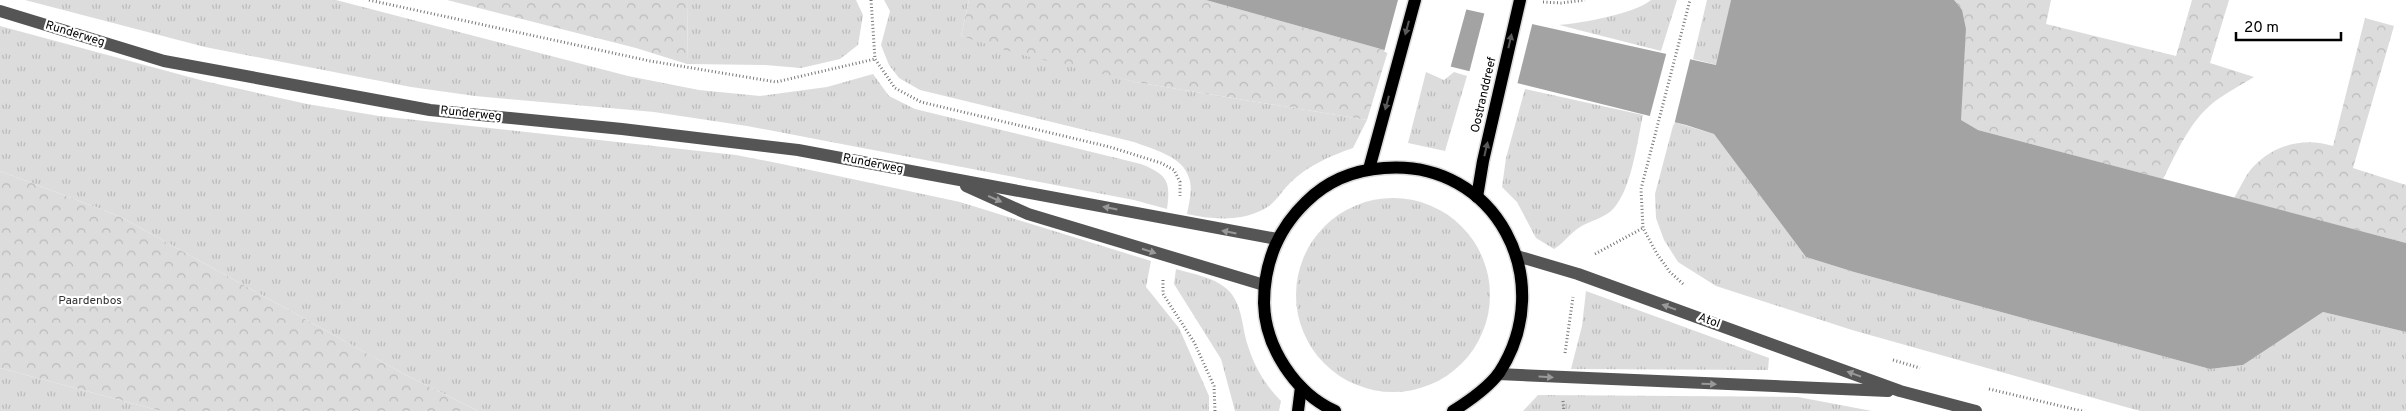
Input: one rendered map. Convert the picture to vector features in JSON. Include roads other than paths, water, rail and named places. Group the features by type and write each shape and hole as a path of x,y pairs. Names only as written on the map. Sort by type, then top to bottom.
{"main road":[{"path":"1369,169 1415,0"},
{"name":"Oostranddreef","path":"1477,197 1520,0"},
{"path":"1336,411 1326,406 1301,387 1287,370 1276,350 1267,322 1264,286 1268,262 1277,239 1293,214 1314,193 1340,178 1369,169 1398,167 1426,171 1454,181 1477,197 1494,214 1508,234 1517,256 1524,286 1522,318 1513,347 1498,374 1475,397 1453,411"},
{"path":"1298,411 1301,387"}],"street":[{"name":"Runderweg","path":"0,11 164,61 430,110 622,129 798,150 1277,239"},
{"name":"Runderweg","path":"950,179 1028,214 1264,286"},
{"name":"Atol","path":"1517,256 1578,274 1900,391 1976,411"},
{"name":"Atol","path":"1498,374 1900,391"}],"park label":[{"name":"Paardenbos","path":"90,301"}]}
